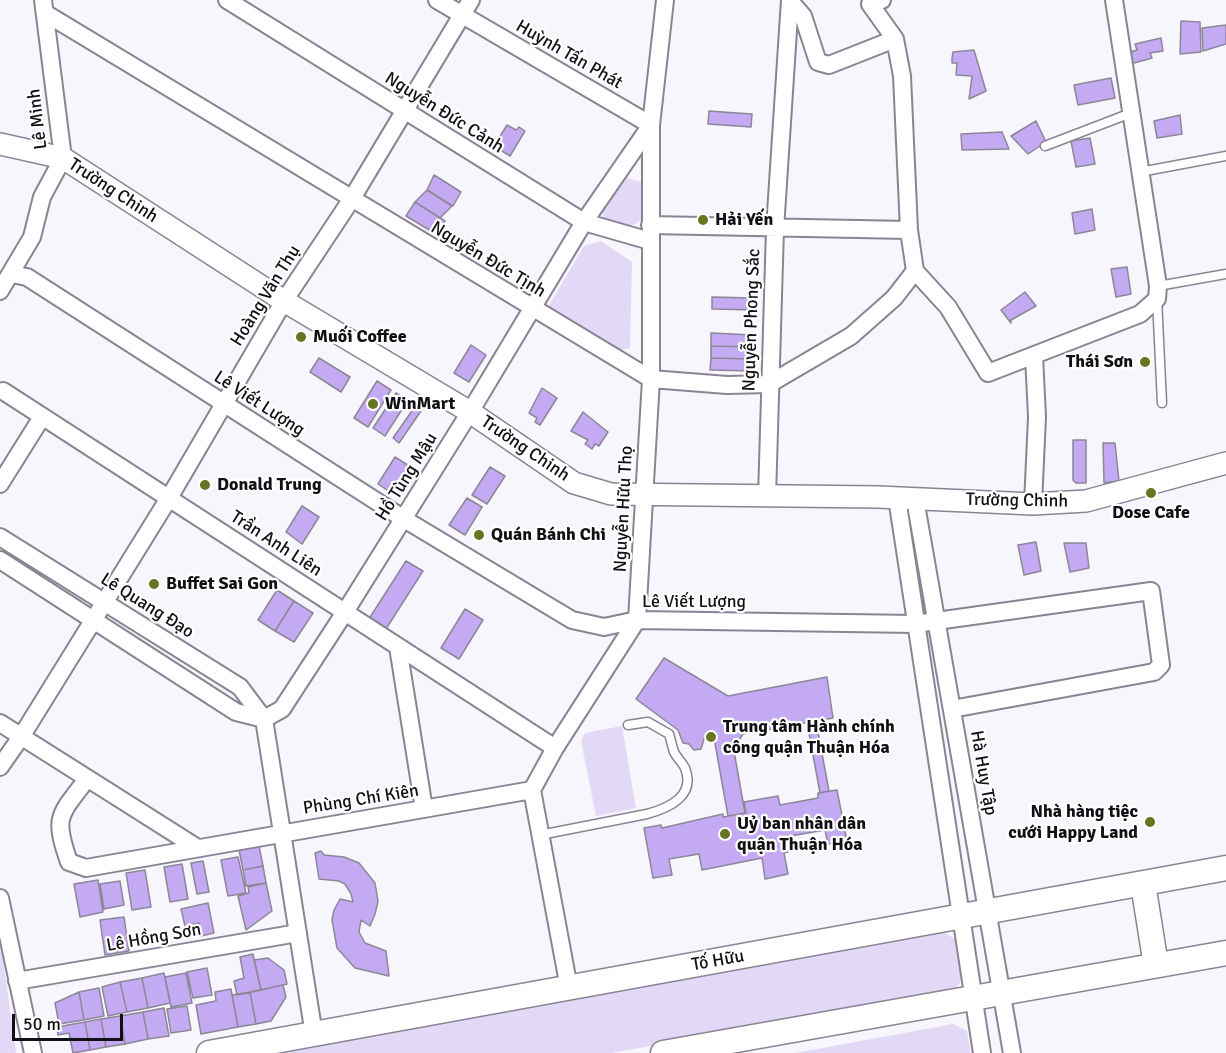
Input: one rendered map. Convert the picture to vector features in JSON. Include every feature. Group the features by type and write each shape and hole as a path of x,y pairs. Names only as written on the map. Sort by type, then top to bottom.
{"main road":[{"name":"Tố Hữu","path":"209,1053 987,914 1226,868"},
{"path":"1143,884 1156,965"},
{"path":"663,1053 973,996 1226,953"}],"street":[{"name":"Nguyễn Đức Cảnh","path":"227,0 584,222 650,233 775,229 909,230"},
{"name":"Huỳnh Tấn Phát","path":"437,0 651,125"},
{"name":"Hoàng Văn Thụ","path":"0,766 21,737 169,498 284,301 351,200 471,0"},
{"name":"Nguyễn Hữu Thọ","path":"532,790 555,748 637,620 651,380 651,125 665,0"},
{"path":"882,0 870,4 895,39 902,76 909,230 915,271 948,307 988,373 1140,314 1157,293 1114,0"},
{"path":"790,1 803,16 818,62 829,65 895,39"},
{"name":"Nguyễn Phong Sắc","path":"766,497 775,229 790,1"},
{"name":"Lê Minh","path":"0,291 32,237 42,196 63,158 44,6"},
{"name":"Nguyễn Đức Tịnh","path":"44,6 351,200 651,380 727,385 769,384 851,336 894,298 915,271"},
{"name":"Hồ Tùng Mậu","path":"264,719 282,709 404,519 584,222 651,125"},
{"name":"Trường Chinh","path":"0,144 63,158 284,301 470,412 574,483 611,494 906,498 1033,504 1086,501 1226,463"},
{"name":"Lê Viết Lượng","path":"11,274 27,277 223,405 404,519 572,620 603,627 637,620 915,624 1151,591 1161,665 1154,672 952,709"},
{"path":"1033,504 1033,452 1037,417 1034,356"},
{"name":"Trần Anh Liên","path":"3,391 555,748"},
{"path":"0,484 42,417"},
{"path":"906,498 915,624 982,1053"},
{"name":"Hà Huy Tập","path":"906,498 938,622 1012,1053"},
{"name":"Lê Quang Đạo","path":"0,537 240,687 264,719 314,1035"},
{"path":"0,560 236,712 264,719"},
{"path":"398,646 424,809"},
{"path":"0,723 196,847"},
{"name":"Phùng Chí Kiên","path":"87,779 65,808 58,825 69,862 86,868 532,790"},
{"path":"532,790 569,988"},
{"path":"0,898 33,1053"},
{"name":"Lê Hồng Sơn","path":"17,981 298,933"}],"lane":[{"path":"1045,146 1131,114"},
{"path":"1140,172 1226,156"},
{"path":"1162,403 1157,293 1226,274"},
{"path":"540,835 647,814 664,809 682,797 687,782 686,770 674,752 669,734 648,722 628,724"}],"shaded area":[{"path":"627,178 645,183 645,215 632,225 606,223 602,211 621,180"},
{"path":"601,241 632,262 630,348 613,352 555,318 548,307 584,246"},
{"path":"622,726 636,808 596,816 581,741 585,733"},
{"path":"933,933 945,933 958,941 962,977 956,988 949,993 611,1053 262,1053"},
{"path":"0,945 3,959 16,1053 0,1053"},
{"path":"953,1024 967,1031 971,1053 795,1053"}],"building":[{"path":"1181,21 1200,22 1201,52 1180,54"},
{"path":"1226,25 1226,44 1203,51 1202,28"},
{"path":"1161,38 1163,51 1150,53 1152,58 1127,65 1124,54 1137,50 1135,44"},
{"path":"974,50 986,91 969,99 972,76 956,75 957,63 952,63 952,58 953,52"},
{"path":"1111,78 1115,98 1078,105 1074,85"},
{"path":"709,111 752,114 751,127 708,124"},
{"path":"1180,115 1182,134 1157,138 1154,121"},
{"path":"1036,121 1046,142 1028,154 1011,136"},
{"path":"507,125 516,130 519,127 525,131 510,156 494,146"},
{"path":"1002,132 1009,149 962,150 961,134"},
{"path":"1090,138 1095,164 1076,167 1071,141"},
{"path":"434,175 461,192 453,206 427,190"},
{"path":"427,190 452,206 440,218 415,202"},
{"path":"415,202 445,221 436,234 406,216"},
{"path":"1092,209 1095,230 1075,234 1072,213"},
{"path":"1127,267 1131,294 1116,297 1111,269"},
{"path":"1025,292 1036,306 1011,320 1011,323 1001,310"},
{"path":"712,297 754,298 754,310 712,309"},
{"path":"711,333 753,335 753,347 711,346"},
{"path":"471,345 486,355 469,382 454,373"},
{"path":"711,346 753,347 752,359 711,358"},
{"path":"319,358 350,377 341,392 310,372"},
{"path":"711,358 752,359 751,371 710,370"},
{"name":"WinMart","path":"377,381 391,390 368,427 354,418"},
{"path":"542,388 557,398 540,425 535,422 537,418 529,413"},
{"path":"396,393 408,400 385,436 373,428"},
{"path":"414,408 421,411 399,443 393,438"},
{"path":"583,412 608,432 599,446 595,444 592,449 585,444 588,440 571,431"},
{"path":"1073,440 1086,440 1086,483 1076,483 1073,480"},
{"path":"1103,443 1115,443 1119,481 1104,483"},
{"path":"395,457 411,467 393,494 378,484"},
{"path":"490,467 505,476 487,504 472,495"},
{"path":"467,498 482,507 465,535 449,525"},
{"path":"302,506 319,517 302,544 286,532"},
{"path":"1036,542 1041,571 1024,575 1018,545"},
{"path":"1064,543 1086,543 1089,568 1070,572"},
{"path":"406,561 423,571 384,632 367,622"},
{"path":"277,590 294,601 275,631 258,620"},
{"path":"294,601 313,613 294,642 275,631"},
{"path":"465,609 483,620 459,659 441,648"},
{"name":"Trung tâm Hành chính công quận Thuận Hóa","path":"664,658 728,696 827,677 833,718 743,734 739,740 732,740 745,813 728,816 714,738 704,739 701,749 694,750 689,744 683,743 678,730 636,699"},
{"path":"816,721 829,791 820,793 807,722"},
{"name":"Uỷ ban nhân dân quận Thuận Hóa","path":"837,790 847,841 828,844 825,830 785,837 788,852 784,853 788,874 765,879 762,858 702,870 699,854 669,859 672,875 653,878 644,828 661,825 662,828 723,814 723,817 746,813 744,802 778,796 780,805 818,798 818,793"},
{"path":"259,846 263,866 243,870 239,850"},
{"path":"321,851 324,855 344,857 359,863 375,883 378,901 375,914 370,926 361,920 359,932 365,943 386,951 389,976 355,968 337,948 332,920 334,910 340,899 353,902 345,884 339,881 319,879 315,853"},
{"path":"238,857 246,893 228,896 221,860"},
{"path":"203,861 209,892 197,894 191,863"},
{"path":"182,864 188,899 170,902 164,867"},
{"path":"263,866 266,883 246,886 243,870"},
{"path":"145,870 151,907 132,910 126,873"},
{"path":"98,880 103,912 80,917 74,884"},
{"path":"120,881 124,905 104,909 100,884"},
{"path":"266,883 272,911 246,930 238,896 249,893 248,887"},
{"path":"208,903 214,933 201,936 199,923 185,926 181,909"},
{"path":"124,917 129,951 105,955 100,920"},
{"path":"253,954 261,990 237,995 234,981 244,978 240,957"},
{"path":"268,958 284,970 287,984 261,990 254,960"},
{"path":"207,968 212,995 193,998 187,972"},
{"path":"164,973 170,1003 148,1008 142,978"},
{"path":"186,973 192,1003 171,1007 165,977"},
{"path":"142,978 148,1008 127,1012 120,982"},
{"path":"120,982 127,1012 108,1016 102,987"},
{"path":"283,985 286,997 271,1021 256,1024 250,992"},
{"path":"99,988 104,1016 84,1020 79,992"},
{"path":"231,989 238,1027 201,1034 196,1005 216,1001 215,992"},
{"path":"79,992 84,1020 59,1024 55,1003"},
{"path":"250,992 256,1024 238,1027 232,995"},
{"path":"187,1006 191,1030 171,1033 167,1009"},
{"path":"164,1008 169,1036 148,1039 143,1012"},
{"path":"143,1012 148,1039 125,1044 120,1016"},
{"path":"120,1016 125,1044 106,1047 101,1019"},
{"path":"101,1019 106,1047 90,1050 85,1022"},
{"path":"85,1022 90,1050 73,1053 69,1033 58,1035 57,1027"}],"place":[{"name":"Hải Yến","path":"703,220"},
{"name":"Muối Coffee","path":"301,337"},
{"name":"Thái Sơn","path":"1145,362"},
{"name":"WinMart","path":"373,404"},
{"name":"Donald Trung","path":"205,485"},
{"name":"Dose Cafe","path":"1151,493"},
{"name":"Quán Bánh Chi","path":"479,535"},
{"name":"Buffet Sai Gon","path":"154,584"},
{"name":"Trung tâm Hành chính công quận Thuận Hóa","path":"711,737"},
{"name":"Nhà hàng tiệc cưới Happy Land","path":"1150,822"},
{"name":"Uỷ ban nhân dân quận Thuận Hóa","path":"725,834"}]}
